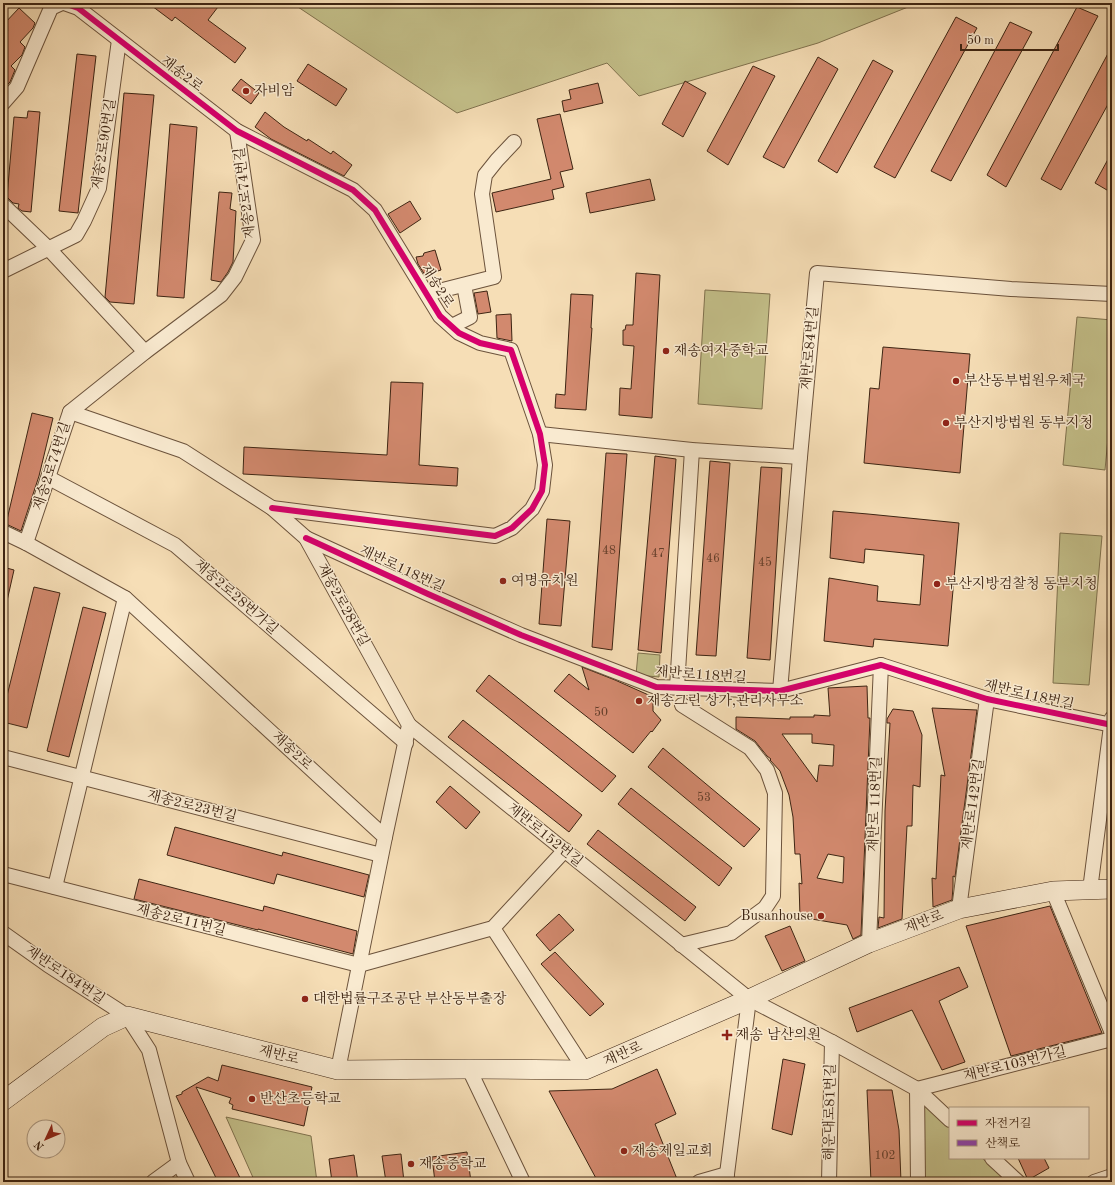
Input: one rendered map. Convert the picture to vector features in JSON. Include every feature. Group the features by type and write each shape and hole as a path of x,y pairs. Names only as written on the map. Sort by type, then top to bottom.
{"main road":[{"name":"재반로","path":"127,1016 338,1070 585,1070 749,999 869,944 959,909 1053,891 1112,889"},
{"path":"3,1102 103,1027 127,1016"}],"street":[{"name":"재송2로","path":"3,103 17,87 51,8 63,3 78,8 237,131 353,190 375,210 440,316 458,333 480,343 511,350 540,434 545,465 542,491 532,509 512,528 495,536 272,508"},
{"name":"재송2로90번길","path":"3,271 76,235 84,221 99,188 119,40"},
{"name":"재송2로74번길","path":"26,543 70,412 145,352 221,295 235,277 253,240 237,131"},
{"path":"427,294 494,277 482,194 485,175 514,142"},
{"path":"3,205 49,249 145,352"},
{"name":"재반로84번길","path":"800,457 817,273 1011,289 1112,294"},
{"path":"452,326 470,317 464,285"},
{"name":"재송2로28번길","path":"70,412 183,452 272,508 306,538 409,725"},
{"path":"540,434 692,450 800,457 780,691"},
{"path":"677,687 692,450"},
{"name":"재송2로28번가길","path":"49,478 175,545 406,742"},
{"name":"재송2로","path":"3,532 26,543 125,598 385,837"},
{"name":"재반로118번길","path":"306,538 522,635 656,686 780,691 881,666 987,699 1112,723"},
{"path":"55,887 125,598"},
{"name":"재반로 118번길","path":"869,944 881,666"},
{"name":"재반로142번길","path":"959,909 987,699"},
{"path":"681,944 731,933 765,908 773,896 775,793 767,770 750,748 682,705"},
{"path":"1090,890 1112,723"},
{"path":"338,1070 381,854 409,725"},
{"name":"재반로152번길","path":"409,725 749,999"},
{"name":"재송2로23번길","path":"3,757 381,854"},
{"path":"359,966 493,928 565,850"},
{"name":"재송2로11번길","path":"3,874 359,966"},
{"path":"1053,891 1112,1033"},
{"name":"재반로","path":"493,928 585,1070"},
{"name":"재반로184번길","path":"3,933 48,965 127,1016"},
{"path":"698,1182 726,1178 749,999"},
{"name":"해운대로81번길","path":"749,999 832,1042 917,1090 949,1119"},
{"path":"127,1016 149,1050 179,1163 188,1182"},
{"name":"재반로103번가길","path":"917,1090 1112,1040"},
{"name":"해운대로81번길","path":"829,1182 832,1042"},
{"path":"468,1069 523,1182"},
{"path":"917,1090 918,1182"},
{"path":"993,1159 1018,1182"},
{"path":"153,1182 179,1163"},
{"path":"1094,1182 1112,1176"}],"shaded area":[{"path":"292,3 918,3 818,43 639,96 607,63 457,113"},
{"path":"705,290 770,294 762,409 698,404"},
{"path":"1077,317 1112,320 1112,394 1105,470 1063,465"},
{"path":"1060,533 1102,536 1089,685 1053,683"},
{"path":"638,653 660,655 659,677 636,675"},
{"path":"923,1103 949,1127 949,1159 983,1159 1008,1182 924,1182"},
{"path":"226,1117 311,1136 317,1182 255,1182"}],"building":[{"path":"148,3 221,3 208,20 246,48 235,63 175,17 172,21"},
{"path":"1077,7 1098,16 1006,187 987,175"},
{"path":"19,8 35,23 33,28 20,42 25,47 22,55 11,66 15,70 10,82 3,89 3,36 8,30 3,25"},
{"path":"956,17 977,28 895,178 874,167"},
{"path":"1010,22 1032,32 951,181 931,171"},
{"path":"1112,46 1112,97 1061,190 1041,179"},
{"path":"77,54 96,56 78,213 59,211"},
{"path":"818,57 838,69 784,168 763,157"},
{"path":"873,60 893,71 837,173 818,161"},
{"path":"308,64 347,89 336,106 297,81"},
{"path":"753,66 775,76 728,165 707,151"},
{"name":"자비암","path":"241,79 259,93 251,104 232,90"},
{"path":"685,81 706,93 683,137 662,124"},
{"path":"598,83 603,103 564,112 562,101 571,99 569,90"},
{"path":"124,93 154,95 134,304 110,302 105,297"},
{"path":"28,111 40,112 31,212 22,211 18,208 19,204 13,203 7,197 14,117 27,118"},
{"path":"265,112 284,127 307,141 308,139 331,154 333,151 352,165 344,176 271,139 255,127"},
{"path":"560,114 573,169 560,172 564,187 552,190 554,199 496,212 492,193 551,179 537,119"},
{"path":"170,124 197,127 184,298 157,296"},
{"path":"1112,152 1112,193 1095,183"},
{"path":"650,179 655,200 590,213 586,193"},
{"path":"219,192 232,193 230,209 236,211 233,262 221,282 211,280"},
{"path":"410,201 421,219 400,233 388,214"},
{"path":"435,250 441,270 425,275 418,264 416,257 423,256 424,253"},
{"path":"636,273 660,275 652,418 619,415 620,388 631,389 634,346 623,345 623,330 625,330 626,325 633,325"},
{"path":"487,291 491,312 478,314 474,293"},
{"path":"571,294 593,295 586,410 555,408 556,394 565,395"},
{"path":"511,314 512,341 497,338 496,315"},
{"path":"883,347 970,354 960,473 864,463 870,388 879,389"},
{"path":"391,382 423,383 419,465 458,468 457,486 243,474 244,447 387,455"},
{"path":"32,413 53,418 39,476 21,531 6,524"},
{"path":"606,453 627,454 612,650 592,647"},
{"path":"655,456 676,459 661,653 638,650"},
{"path":"710,461 730,463 716,656 696,655"},
{"path":"761,467 782,468 770,660 747,658"},
{"path":"833,511 959,523 948,646 874,639 873,647 824,641 829,578 878,586 877,601 920,605 924,555 865,549 864,563 830,558"},
{"path":"547,519 570,521 561,626 539,624"},
{"path":"3,567 14,570 7,601 3,601"},
{"path":"34,587 60,593 27,728 3,722 3,712"},
{"path":"83,607 106,613 69,757 47,751"},
{"path":"582,667 653,697 653,711 661,720 633,753 554,691 569,674 589,690"},
{"path":"489,675 616,776 602,792 476,691"},
{"path":"867,686 868,718 870,718 861,935 853,939 847,925 800,917 799,883 802,884 800,854 795,854 793,817 789,795 780,771 770,760 771,759 755,741 736,729 736,717 790,719 790,717 814,717 814,715 830,716 828,688","holes":["782,734 812,734 812,743 834,745 833,766 819,765 817,782","828,854 844,857 843,883 817,878"]},
{"path":"932,708 977,710 955,877 953,876 952,900 933,907 932,878 936,879 941,775 945,776"},
{"path":"893,709 913,711 922,735 920,787 913,785 912,826 907,826 902,919 878,928 879,917 884,918 885,811 890,723 887,723 887,719"},
{"path":"463,720 582,815 569,832 448,737"},
{"path":"663,748 760,829 744,847 648,767"},
{"path":"450,786 480,812 466,829 436,802"},
{"path":"631,788 732,868 719,886 618,804"},
{"path":"175,827 282,856 283,852 369,875 364,897 277,874 274,884 167,855"},
{"path":"598,830 696,907 685,921 587,844"},
{"path":"139,879 263,911 264,906 357,931 353,954 134,899"},
{"path":"1050,906 1102,1033 1011,1056 966,926"},
{"path":"559,914 574,930 550,951 536,935"},
{"path":"790,926 805,961 782,971 765,936"},
{"path":"555,952 604,1004 590,1016 541,964"},
{"path":"959,967 968,987 939,1001 965,1062 942,1070 912,1010 857,1032 849,1008"},
{"path":"783,1059 805,1064 792,1135 772,1129"},
{"path":"222,1065 312,1087 304,1126 232,1109 233,1105 229,1103 231,1098 196,1087 242,1182 218,1182 176,1096 182,1094 182,1092 208,1077 218,1081"},
{"name":"재송제일교회","path":"657,1069 676,1114 655,1124 677,1179 666,1182 598,1182 549,1091 612,1089"},
{"path":"867,1090 892,1090 899,1130 901,1182 871,1182"},
{"path":"467,1152 471,1182 435,1182 432,1157"},
{"path":"401,1154 404,1182 386,1182 382,1156"},
{"path":"354,1155 358,1182 332,1182 329,1159"},
{"path":"1018,1159 1044,1159 1049,1168 1028,1180"}],"marked path":[{"path":"51,3 51,8"}],"cycle path":[{"path":"64,3 78,8 237,131 353,190 375,210 440,316 459,333 480,343 511,350 540,434 545,465 542,491 532,509 512,528 495,536 272,508"},
{"path":"306,538 521,635 656,687 780,691 881,665 987,699 1112,725"}],"place":[{"name":"자비암","path":"246,91"},
{"name":"재송여자중학교","path":"666,351"},
{"name":"부산동부법원우체국","path":"956,381"},
{"name":"부산지방법원 동부지청","path":"946,423"},
{"name":"여명유치원","path":"503,581"},
{"name":"부산지방검찰청 동부지청","path":"937,584"},
{"name":"재송그린 상가,관리사무소","path":"639,701"},
{"name":"Busanhouse","path":"821,916"},
{"name":"대한법률구조공단 부산동부출장","path":"305,999"},
{"name":"재송 남산의원","path":"727,1035"},
{"name":"반산초등학교","path":"252,1099"},
{"name":"재송제일교회","path":"624,1151"},
{"name":"재송중학교","path":"411,1164"}]}
